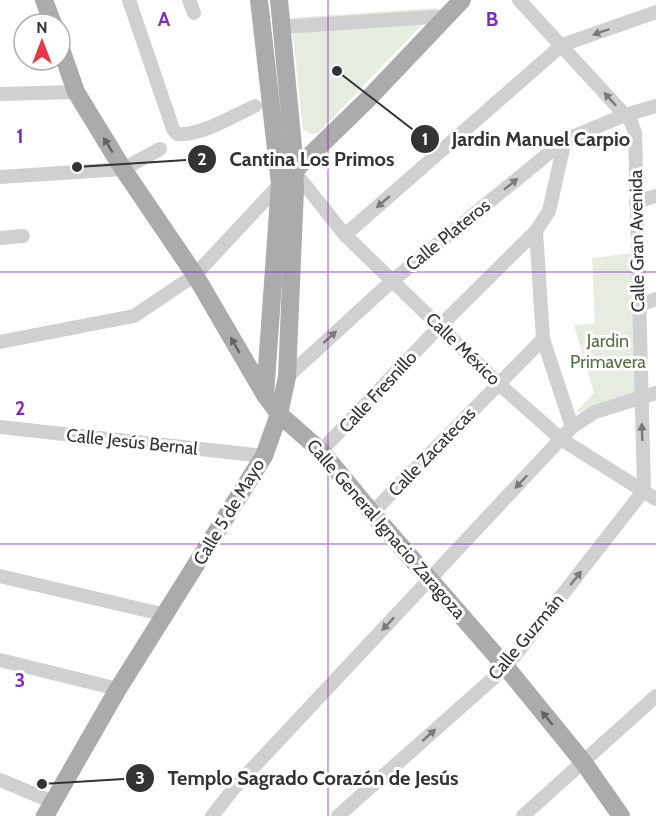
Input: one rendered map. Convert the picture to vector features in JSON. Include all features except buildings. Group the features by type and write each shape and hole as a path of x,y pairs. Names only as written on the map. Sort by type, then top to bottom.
{"main road":[{"path":"259,0 280,184 265,395"},
{"name":"Calle 5 de Mayo","path":"49,809 118,689 264,456 279,414 287,377 295,189 279,0"},
{"path":"280,184 369,99 462,0"},
{"name":"Calle General Ignacio Zaragoza","path":"69,72 76,92 123,169 195,275 265,395 279,414 321,452 506,667 584,763 621,816"}],"street":[{"path":"129,0 173,129 177,134 184,135 212,126 255,106"},
{"name":"Calle Gran Avenida","path":"519,0 625,115 631,122 634,133 641,398 650,489"},
{"path":"345,235 562,45 656,12"},
{"path":"282,27 448,16"},
{"path":"0,94 76,92"},
{"name":"Calle Plateros","path":"287,377 392,280 565,140 656,105"},
{"name":"Calle Fresnillo","path":"321,452 439,327 536,231 549,211 565,140"},
{"path":"0,177 123,169 160,149"},
{"name":"Calle México","path":"294,171 345,235 499,384 561,439 650,489 656,499"},
{"path":"0,342 134,316 195,275 280,184"},
{"path":"636,202 656,196"},
{"path":"536,231 543,339 572,427"},
{"path":"0,238 23,236"},
{"path":"639,305 656,299"},
{"name":"Calle Zacatecas","path":"372,513 543,339"},
{"path":"212,816 235,788 572,427 595,412 656,393"},
{"name":"Calle Jesús Bernal","path":"0,427 264,456"},
{"name":"Calle Guzmán","path":"338,816 506,667 650,489"},
{"path":"0,576 166,615"},
{"path":"0,660 118,689"},
{"path":"523,816 656,696"},
{"path":"0,780 49,809"}],"green space":[{"path":"438,8 318,133 312,134 303,130 291,18"},
{"name":"Jardin Primavera","path":"632,253 636,387 634,394 583,414 577,411 594,393 574,325 595,323 592,258"}],"place":[{"name":"Jardin Manuel Carpio","path":"337,71"},
{"name":"Cantina Los Primos","path":"77,167"},
{"name":"Templo Sagrado Corazón de Jesús","path":"42,784"}]}
